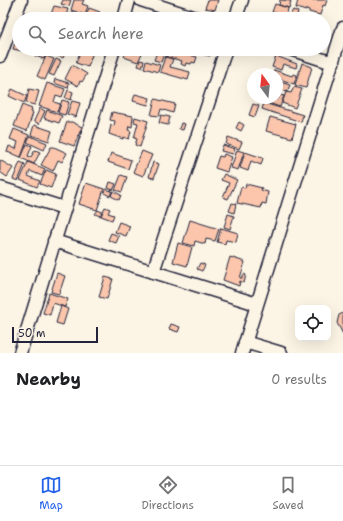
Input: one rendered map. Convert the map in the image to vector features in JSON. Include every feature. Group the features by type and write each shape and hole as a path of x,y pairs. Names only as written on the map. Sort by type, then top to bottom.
{"street":[{"path":"16,12 21,0"},
{"path":"126,12 130,0"},
{"path":"141,0 178,12"},
{"path":"238,12 242,0"},
{"path":"0,56 12,24"},
{"path":"281,353 244,348 343,28"},
{"path":"20,353 112,56"},
{"path":"154,272 224,56"},
{"path":"311,56 332,63"},
{"path":"0,188 64,208"},
{"path":"54,241 257,304"}],"building":[{"path":"63,0 71,0 69,6 61,4"},
{"path":"74,0 84,0 82,4 88,6 86,12 77,12 71,10"},
{"path":"208,0 218,0 215,10 205,8"},
{"path":"280,0 291,1 289,8 279,5"},
{"path":"298,0 327,0 325,6 323,5 321,12 309,12 309,10 306,9 306,11 296,8"},
{"path":"275,4 288,8 287,12 272,12"},
{"path":"54,6 68,9 67,12 52,12"},
{"path":"89,8 100,12 87,12"},
{"path":"35,56 45,56 44,59"},
{"path":"46,56 54,59 45,80 37,76"},
{"path":"78,56 92,56 88,67 76,63"},
{"path":"124,56 141,56 138,62"},
{"path":"155,56 163,56 161,62 154,60"},
{"path":"165,56 197,57 195,63 186,63 185,66 181,64 182,61"},
{"path":"276,56 297,64 296,68 283,64 282,68 272,67"},
{"path":"165,57 173,59 170,67 190,72 188,80 160,72"},
{"path":"56,59 61,61 54,76 49,74"},
{"path":"140,60 144,61 142,67 138,66"},
{"path":"146,61 160,65 158,72 144,68"},
{"path":"302,63 312,67 306,88 295,85"},
{"path":"72,65 87,74 82,82 80,81 78,86 65,79"},
{"path":"283,73 292,76 293,74 297,75 294,84 283,80"},
{"path":"55,79 69,83 68,88 54,83"},
{"path":"47,83 65,89 62,97 56,95 54,102 60,104 57,112 39,106"},
{"path":"283,83 290,85 287,92 283,90"},
{"path":"294,87 302,89 295,108 283,103 286,92 291,93"},
{"path":"12,89 27,96 24,103 9,96"},
{"path":"29,89 39,91 35,105 26,103"},
{"path":"68,90 73,92 71,100 65,98"},
{"path":"135,94 150,98 148,105 133,101"},
{"path":"155,99 175,104 173,113 161,109 159,116 151,115"},
{"path":"62,100 69,102 65,115 58,113"},
{"path":"72,101 80,103 76,117 67,114"},
{"path":"253,104 259,106 255,117 249,115"},
{"path":"264,104 267,104 303,115 301,122 262,109"},
{"path":"271,104 281,104 280,107"},
{"path":"22,105 32,109 31,112 33,113 27,131 14,126"},
{"path":"40,108 45,111 39,124 34,121"},
{"path":"47,110 62,116 59,123 44,118"},
{"path":"112,112 133,116 132,127 129,126 128,130 131,131 129,139 123,137 123,139 109,134 111,125 114,126 115,121 110,120"},
{"path":"161,115 170,117 168,125 159,123"},
{"path":"135,117 148,121 140,147 135,145 137,139 134,138 138,123 134,122"},
{"path":"270,117 296,124 292,138 266,131"},
{"path":"67,122 72,122 82,127 74,146 60,141"},
{"path":"239,122 244,125 241,131 236,128"},
{"path":"181,123 185,124 183,130 179,129"},
{"path":"34,125 52,131 49,141 31,135"},
{"path":"14,129 29,135 21,157 7,152 9,146 16,149 18,142 10,139"},
{"path":"30,136 47,143 44,150 27,142"},
{"path":"228,137 242,142 239,149 226,144"},
{"path":"27,144 32,146 28,156 31,157 35,150 40,152 34,164 21,158"},
{"path":"223,145 235,149 233,154 221,151"},
{"path":"51,147 67,153 62,162 58,160 53,171 41,165"},
{"path":"237,150 244,152 238,170 231,168"},
{"path":"142,151 152,155 143,176 133,172"},
{"path":"245,152 263,158 261,165 251,161 248,171 240,168"},
{"path":"111,153 131,160 128,169 108,162"},
{"path":"224,154 232,157 227,172 215,168 219,156 223,157"},
{"path":"0,160 13,168 7,177 0,172"},
{"path":"20,162 25,164 18,181 13,179"},
{"path":"28,162 45,169 42,176 30,171 28,176 40,181 37,187 20,180"},
{"path":"153,162 159,164 154,178 149,177"},
{"path":"46,170 56,174 51,188 40,184"},
{"path":"224,174 237,180 228,199 223,197 229,183 221,180"},
{"path":"121,175 127,177 122,192 115,190"},
{"path":"110,182 116,184 113,190 108,188"},
{"path":"86,183 104,189 97,210 79,204"},
{"path":"246,184 262,188 261,190 268,192 266,204 262,203 261,208 237,203 241,187 245,188"},
{"path":"105,189 112,191 110,196 104,193"},
{"path":"113,191 121,195 119,200 111,196"},
{"path":"232,203 236,204 234,213 229,211"},
{"path":"105,207 110,209 108,213 114,215 112,220 101,216"},
{"path":"98,210 102,212 100,216 95,214"},
{"path":"228,214 234,216 230,229 224,227"},
{"path":"190,220 219,229 215,241 206,239 205,244 195,241 194,246 183,243"},
{"path":"119,222 130,226 126,236 115,232"},
{"path":"221,228 238,233 236,242 226,240 225,244 217,242"},
{"path":"111,233 119,236 116,243 108,240"},
{"path":"178,243 192,247 187,266 173,262"},
{"path":"230,257 245,262 240,278 242,278 244,274 246,275 244,283 240,281 239,286 223,280"},
{"path":"200,263 205,265 202,271 197,269"},
{"path":"57,273 65,276 59,294 51,292"},
{"path":"105,277 113,279 107,299 99,297"},
{"path":"49,293 68,299 65,307 53,303 50,315 43,313"},
{"path":"61,306 68,309 63,325 56,323"},
{"path":"343,313 343,334 337,323 339,315"},
{"path":"171,324 180,327 178,332 169,329"}]}
